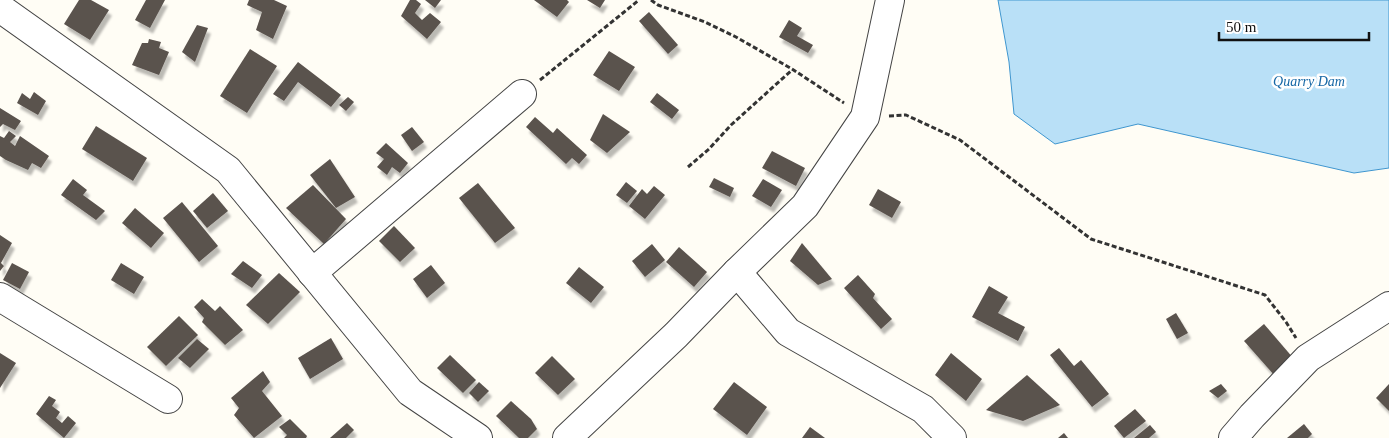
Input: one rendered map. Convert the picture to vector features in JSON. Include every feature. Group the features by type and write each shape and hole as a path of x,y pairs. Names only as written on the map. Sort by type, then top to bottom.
{"street":[{"path":"568,438 676,335 805,206 865,117 890,0"},
{"path":"0,8 228,170 410,392 478,438"},
{"path":"312,273 522,94"},
{"path":"737,272 788,332 923,409 952,438"},
{"path":"0,298 168,399"},
{"path":"1233,438 1308,358 1389,306"}],"path":[{"path":"522,94 640,0"},
{"path":"652,0 658,5 705,22 736,37 792,69 865,117 906,115 960,140 1091,239 1265,295 1286,322 1308,358"},
{"path":"688,167 709,149 731,124 792,69"}],"water":[{"name":"Quarry Dam","path":"998,0 1389,0 1389,168 1354,173 1138,124 1055,144 1014,114 1009,62"}],"building":[{"path":"79,0 91,0 109,10 90,40 64,24"},
{"path":"146,0 165,0 150,28 135,20"},
{"path":"249,0 274,0 287,6 273,39 256,30 262,12 247,5"},
{"path":"410,0 416,0 421,4 415,13 422,20 430,13 441,22 427,39 401,16"},
{"path":"425,0 441,0 435,8"},
{"path":"534,0 567,0 569,2 557,17"},
{"path":"587,0 605,0 600,8"},
{"path":"649,12 678,45 668,54 639,21"},
{"path":"789,20 802,28 797,36 813,45 808,53 779,37"},
{"path":"197,25 208,28 195,62 182,52"},
{"path":"149,39 161,42 159,48 169,52 159,75 132,65 142,43 148,43"},
{"path":"250,49 277,66 247,113 220,96"},
{"path":"609,51 635,67 619,91 593,75"},
{"path":"298,62 341,95 331,107 298,82 284,101 273,94"},
{"path":"34,92 46,101 38,115 17,103 22,93 30,99"},
{"path":"657,93 679,110 672,119 650,102"},
{"path":"348,97 354,102 346,111 339,105"},
{"path":"0,108 21,121 15,130 3,124 0,127"},
{"path":"603,114 630,132 607,153 590,140"},
{"path":"535,117 553,133 557,128 587,155 579,164 572,158 566,164 526,127"},
{"path":"96,126 147,158 133,181 82,149"},
{"path":"412,127 424,142 412,151 401,135"},
{"path":"9,131 16,136 10,142 15,146 20,136 49,156 41,168 32,163 28,170 0,156 0,136 4,138"},
{"path":"386,143 408,163 400,173 392,167 387,175 377,167 384,159 376,153"},
{"path":"772,151 805,168 796,186 762,168"},
{"path":"330,159 355,197 336,208 310,175"},
{"path":"714,178 734,188 730,197 709,187"},
{"path":"73,179 87,190 83,195 105,211 96,220 61,195"},
{"path":"763,179 782,190 771,207 752,196"},
{"path":"626,182 637,191 627,203 616,195"},
{"path":"478,183 515,228 495,243 459,198"},
{"path":"313,185 346,219 324,244 286,208"},
{"path":"654,186 665,195 645,219 629,206 642,189 647,194"},
{"path":"878,189 901,202 892,218 869,205"},
{"path":"213,193 228,211 207,228 193,211"},
{"path":"182,202 218,246 199,262 163,218"},
{"path":"135,208 164,233 151,248 122,223"},
{"path":"394,226 415,248 400,262 379,241"},
{"path":"0,235 12,243 1,263 4,266 0,271"},
{"path":"802,243 832,279 818,285 790,261"},
{"path":"652,244 665,260 645,277 632,261"},
{"path":"679,247 707,272 694,287 666,262"},
{"path":"243,261 262,275 252,288 231,274"},
{"path":"12,263 29,272 20,289 3,280"},
{"path":"121,263 144,277 134,294 111,280"},
{"path":"431,265 445,283 427,298 413,279"},
{"path":"579,267 604,287 591,303 566,283"},
{"path":"279,273 300,292 268,324 246,305"},
{"path":"858,275 875,294 873,298 892,319 881,329 844,288"},
{"path":"989,286 1008,297 998,313 1025,327 1018,341 972,317"},
{"path":"202,299 215,311 220,306 243,330 225,345 202,322 204,318 194,307"},
{"path":"1176,313 1188,333 1177,339 1166,319"},
{"path":"179,316 198,335 166,366 147,347"},
{"path":"1264,324 1294,359 1275,376 1244,341"},
{"path":"331,338 343,359 310,379 298,358"},
{"path":"197,339 209,349 190,368 178,358"},
{"path":"1059,348 1074,366 1081,360 1109,394 1092,407 1050,355"},
{"path":"0,353 16,363 0,388"},
{"path":"951,353 982,379 966,401 935,375"},
{"path":"450,355 476,380 463,393 437,368"},
{"path":"552,356 575,379 558,395 535,373"},
{"path":"263,371 270,382 262,391 282,416 254,438 234,415 239,408 231,398"},
{"path":"1027,375 1060,405 1023,421 986,410"},
{"path":"479,382 489,391 478,402 469,393"},
{"path":"734,382 767,407 747,435 713,409"},
{"path":"1221,384 1227,391 1218,398 1209,391"},
{"path":"1389,384 1389,411 1376,398"},
{"path":"49,396 56,400 52,406 60,412 56,418 62,423 68,416 76,423 64,438 36,414"},
{"path":"511,401 531,419 537,429 528,438 519,438 496,416"},
{"path":"1135,409 1146,421 1124,438 1114,426"},
{"path":"290,419 307,436 306,438 284,438 287,435 279,427"},
{"path":"347,423 354,430 346,438 330,438"},
{"path":"1304,424 1312,434 1308,438 1287,438"},
{"path":"1150,425 1156,432 1149,438 1134,438"},
{"path":"810,427 825,438 802,438"},
{"path":"1064,433 1068,438 1058,438"}]}
